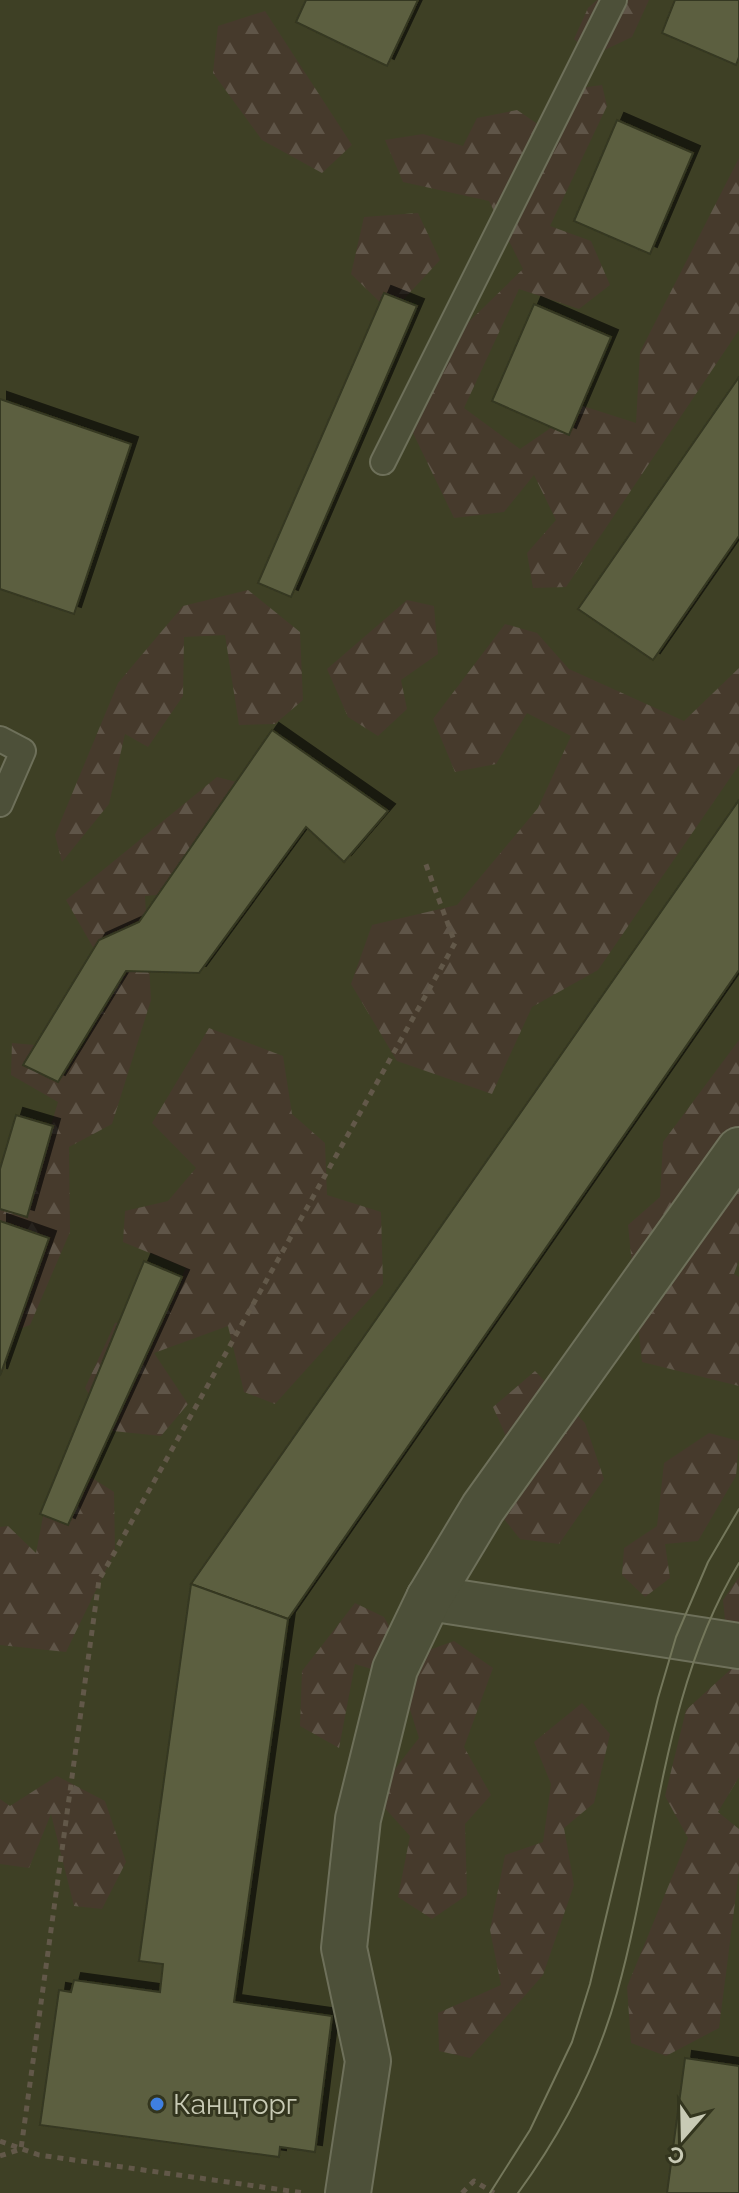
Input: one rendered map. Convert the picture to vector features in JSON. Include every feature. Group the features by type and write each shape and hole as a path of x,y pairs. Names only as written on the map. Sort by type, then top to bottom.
{"street":[{"path":"348,2193 368,2061 344,1948 358,1819 395,1669 429,1598 483,1508 739,1150"},
{"path":"429,1598 739,1646"}],"lane":[{"path":"383,462 614,0"},
{"path":"0,739 23,751 0,804"}],"path":[{"path":"21,2149 99,1580 455,943 425,862"},
{"path":"0,2141 39,2155 305,2193"},
{"path":"0,2156 21,2149"},
{"path":"462,2193 474,2181 494,2193"}],"green space":[{"path":"597,0 649,0 632,37 592,56 574,39 588,8"},
{"path":"265,11 352,145 322,173 262,140 213,73 218,26"},
{"path":"602,85 607,106 550,226 591,241 610,285 579,309 519,289 464,408 520,449 583,406 636,423 640,352 739,158 739,330 566,587 533,588 527,553 556,520 534,475 504,512 454,518 412,431 449,341 523,269 489,201 403,182 385,140 423,134 463,146 477,118 517,110 551,133 573,89"},
{"path":"418,213 440,260 391,313 351,274 364,217"},
{"path":"248,590 300,632 303,700 275,724 239,725 225,635 184,637 183,696 148,747 125,734 109,804 62,862 55,835 118,683 183,606"},
{"path":"407,600 434,606 438,654 401,680 407,709 378,736 348,717 327,669"},
{"path":"505,624 537,633 569,669 684,721 739,668 739,765 598,970 532,1007 492,1094 397,1061 351,984 372,925 457,905 538,808 571,736 527,713 496,764 455,772 433,719"},
{"path":"217,777 264,789 223,889 145,896 151,1000 112,1124 69,1147 70,1232 30,1325 0,1336 0,1165 41,1159 58,1102 11,1075 12,1043 81,1049 115,986 66,900"},
{"path":"209,1028 283,1056 292,1114 325,1143 327,1195 381,1212 383,1284 275,1404 244,1392 228,1326 154,1353 188,1404 161,1436 113,1431 85,1388 115,1323 162,1315 186,1268 123,1242 125,1211 168,1201 196,1168 152,1123"},
{"path":"739,1040 739,1260 734,1274 739,1277 739,1386 642,1362 628,1225 660,1197 663,1142"},
{"path":"535,1371 585,1423 604,1479 559,1544 520,1539 492,1504 517,1461 493,1407"},
{"path":"709,1433 739,1441 736,1476 698,1541 665,1544 670,1578 645,1597 622,1575 624,1548 657,1526 664,1463"},
{"path":"64,1460 114,1492 115,1551 66,1652 0,1645 0,1527 8,1526 36,1553 46,1501"},
{"path":"739,1577 739,1777 718,1812 739,1829 739,1871 719,2028 666,2056 631,2043 627,1987 688,1838 665,1796 686,1710 730,1670 723,1600"},
{"path":"355,1603 384,1617 407,1658 454,1641 493,1668 464,1747 491,1795 465,1824 467,1895 432,1919 398,1897 410,1836 374,1796 419,1738 400,1678 355,1664 339,1748 300,1726 302,1671"},
{"path":"582,1703 610,1734 594,1803 564,1828 574,1885 543,1975 470,2058 439,2051 438,2013 501,1985 490,1930 505,1855 543,1842 551,1784 534,1742"},
{"path":"57,1776 105,1801 126,1862 102,1909 74,1906 51,1814 29,1868 0,1864 0,1799 10,1806"}],"building":[{"path":"306,0 418,0 387,66 296,22"},
{"path":"675,0 739,0 739,57 736,65 662,33"},
{"path":"617,120 693,153 650,254 574,221"},
{"path":"384,293 417,306 291,597 258,583"},
{"path":"534,304 611,337 569,435 492,401"},
{"path":"739,377 739,536 653,660 578,609"},
{"path":"0,399 131,444 74,614 0,589"},
{"path":"272,730 388,811 344,862 306,827 199,973 126,971 58,1082 23,1065 99,940 139,922"},
{"path":"739,800 739,970 288,1619 191,1584"},
{"path":"16,1115 53,1126 27,1217 0,1209 0,1169"},
{"path":"0,1221 49,1238 0,1376"},
{"path":"144,1261 182,1277 68,1525 40,1514"},
{"path":"191,1584 288,1619 234,2002 332,2016 315,2152 280,2147 279,2157 40,2125 59,1990 71,1992 74,1980 160,1992 163,1964 139,1961"},
{"path":"685,2058 739,2066 739,2193 667,2193"}],"tram line":[{"path":"490,2193 530,2130 572,2042 590,1984 658,1698 676,1637 708,1562 739,1509"},
{"path":"518,2193 549,2147 576,2098 609,2020 631,1939 677,1718 713,1613 739,1563"}],"place":[{"name":"Канцторг","path":"157,2104"}]}
